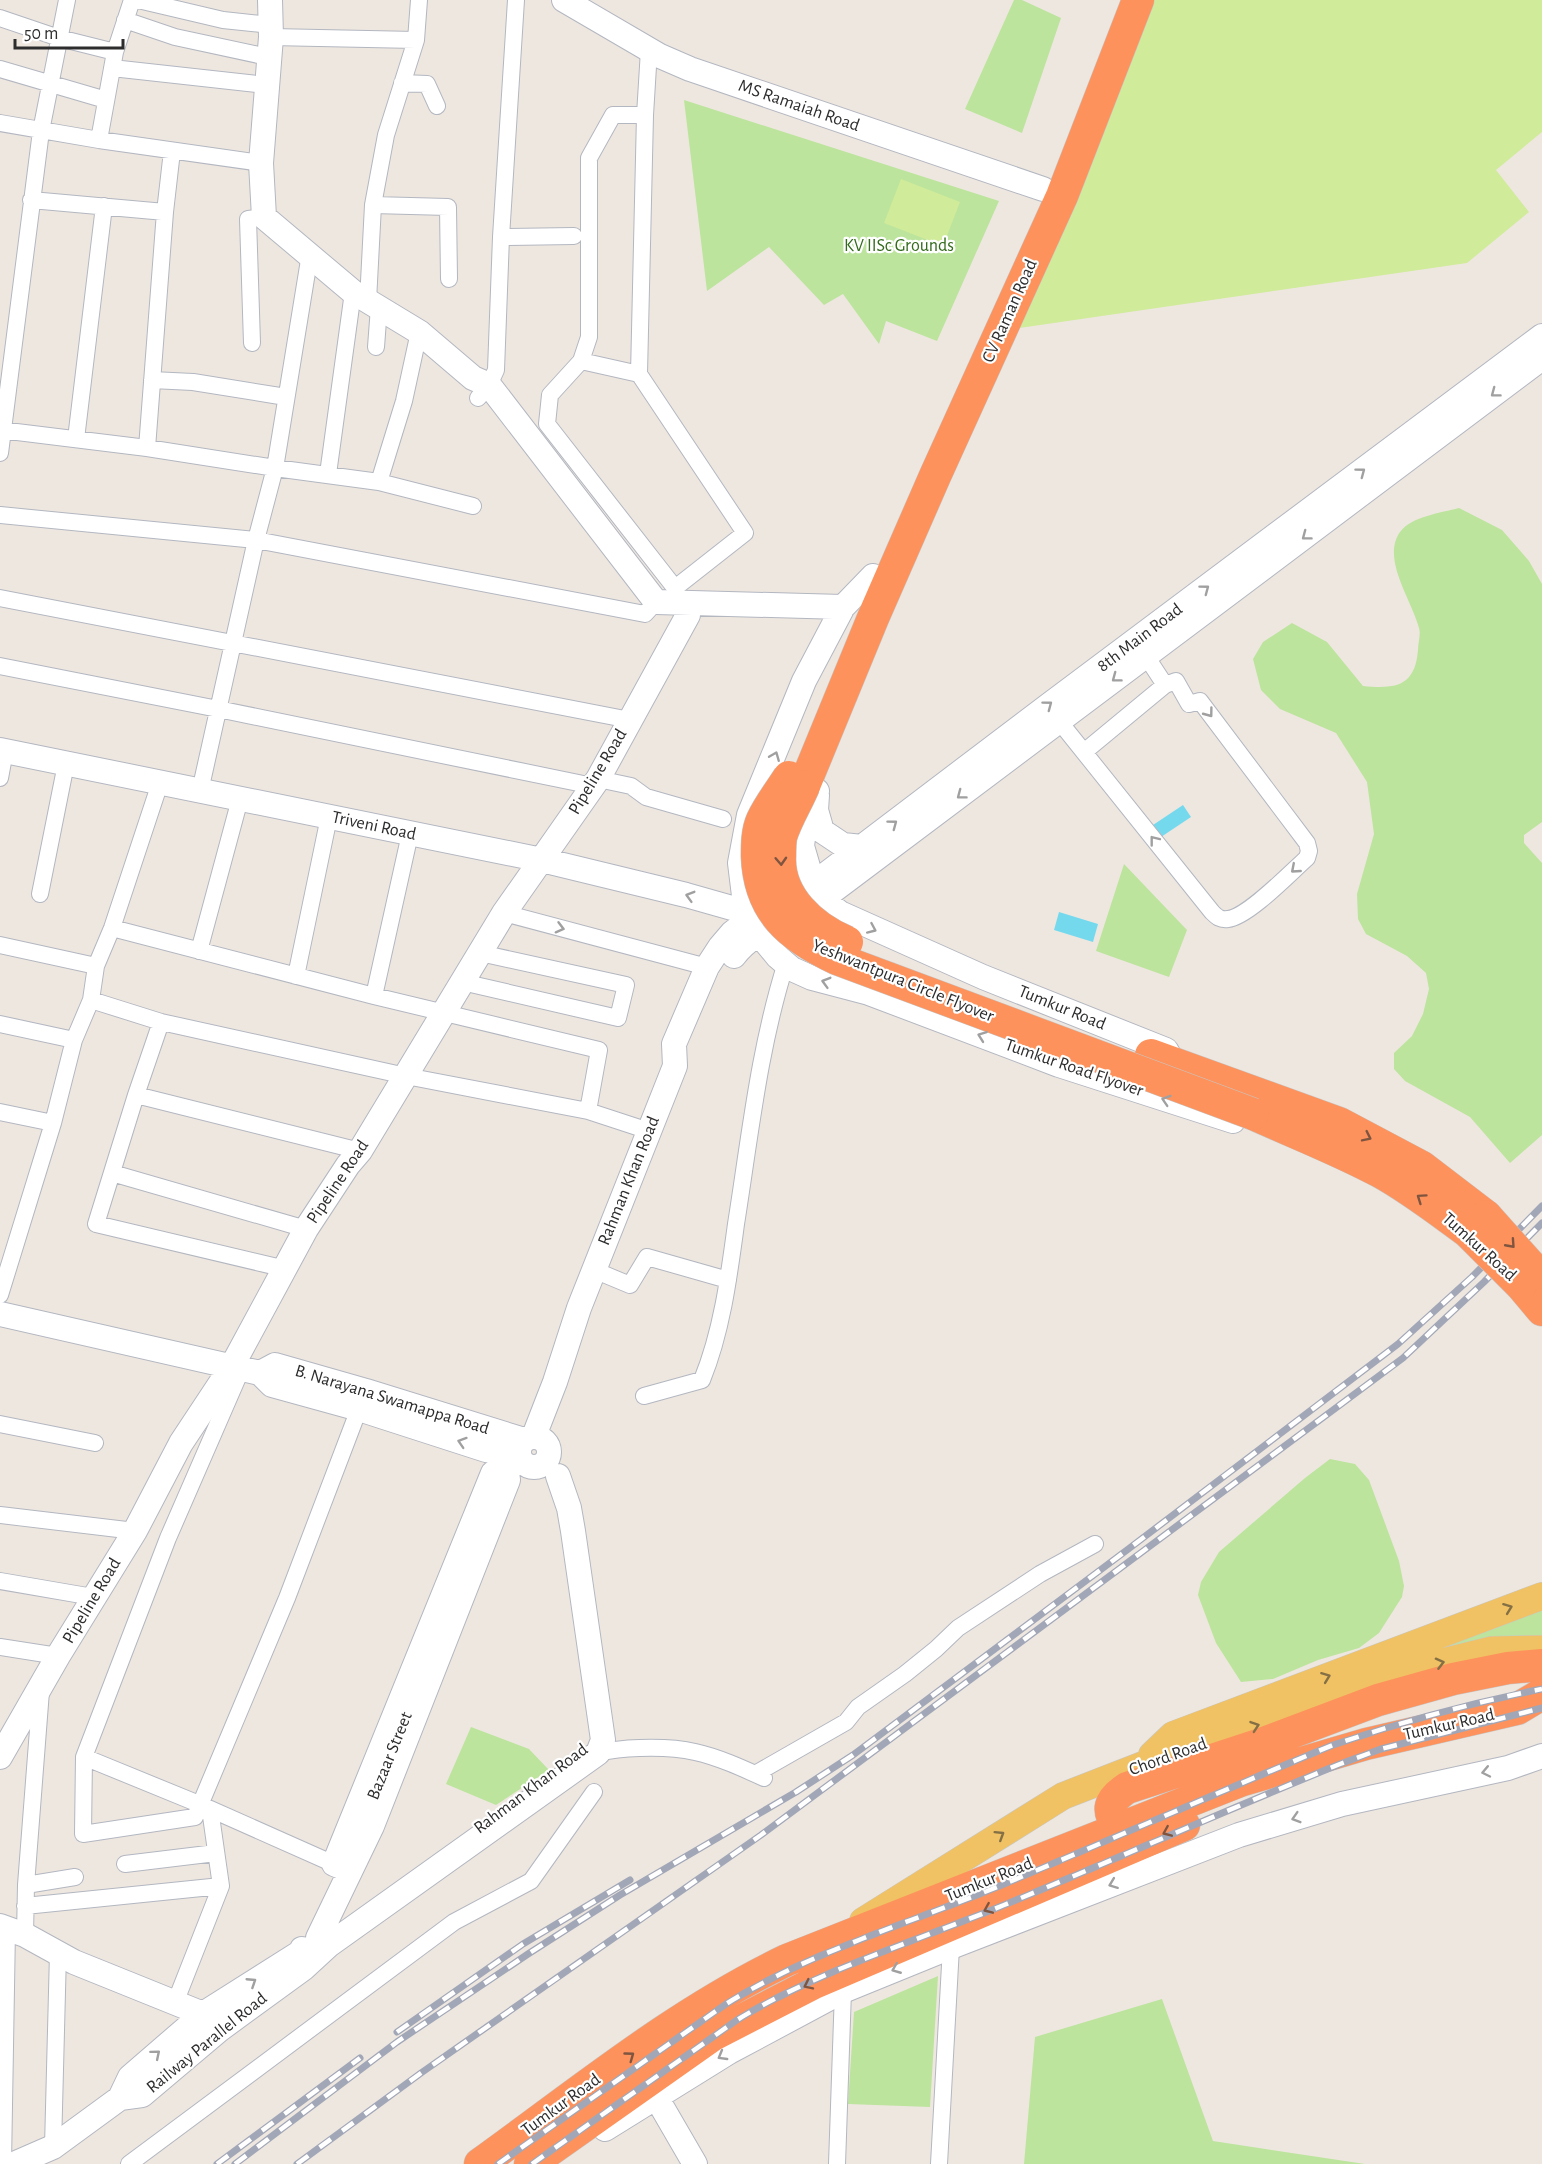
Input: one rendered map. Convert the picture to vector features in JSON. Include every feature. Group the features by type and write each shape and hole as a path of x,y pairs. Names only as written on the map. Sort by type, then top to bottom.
{"highway":[{"name":"CV Raman Road","path":"873,576 1043,189 1117,0"},
{"name":"CV Raman Road","path":"873,618 934,476 1062,196 1138,0"},
{"name":"Yeshwantpura Circle Flyover","path":"873,576 804,793 761,822 757,842 758,866 763,890 773,912 789,931 811,946 837,959 1281,1126"},
{"name":"Yeshwantpura Circle Flyover","path":"873,618 804,793 781,839 780,863 784,885 795,903 813,922 836,937 863,949 1163,1060"},
{"name":"Tumkur Road","path":"1163,1060 1349,1128 1422,1167 1533,1279 1542,1310"},
{"name":"Tumkur Road","path":"1281,1126 1352,1157 1418,1195 1477,1224"},
{"path":"1119,1828 1111,1818 1110,1807 1115,1796 1127,1788 1261,1744 1378,1700 1453,1679 1508,1668 1542,1665"},
{"name":"Tumkur Road","path":"480,2164 669,2027 753,1976 826,1944 1240,1781 1366,1744 1517,1709 1542,1694"},
{"name":"Tumkur Road","path":"530,2164 651,2089 713,2035 785,1997 858,1978 1232,1806 1329,1772 1470,1740 1509,1728 1542,1713"}],"main road":[{"path":"1140,1766 1173,1735 1542,1596"},
{"name":"Chord Road","path":"826,1944 1063,1796 1140,1766 1430,1665 1491,1650 1542,1649"}],"street":[{"path":"0,453 41,131 67,0"},
{"path":"99,140 114,60 132,0"},
{"path":"138,0 223,20 270,40"},
{"path":"264,217 261,163 270,40 270,0"},
{"path":"328,474 367,300 373,205 386,135 416,40 419,0"},
{"path":"480,387 496,370 501,237 516,0"},
{"name":"MS Ramaiah Road","path":"564,0 649,50 690,69 1043,189"},
{"path":"0,18 114,60 266,85"},
{"path":"125,20 175,37 270,40 416,40"},
{"path":"645,115 613,115 589,158 589,337 581,362 550,395 546,424 675,588 746,533 639,374 645,115 649,50"},
{"path":"0,69 106,100"},
{"path":"402,83 427,84 437,105"},
{"path":"0,123 99,140 261,163"},
{"path":"147,448 165,212 172,151"},
{"path":"31,200 165,212"},
{"path":"373,205 448,207 449,279"},
{"path":"76,439 104,206"},
{"path":"252,342 248,219 264,217 367,300 419,332 480,387 539,470 650,608 840,614"},
{"path":"501,237 574,236"},
{"path":"200,791 256,540 275,468 310,254"},
{"path":"367,300 376,347"},
{"path":"379,482 404,401 419,332"},
{"name":"8th Main Road","path":"747,925 818,892 1542,336"},
{"name":"8th Main Road","path":"818,892 862,847 1017,741 1059,721 1542,358"},
{"path":"581,362 639,374"},
{"path":"152,380 193,382 286,397"},
{"path":"2,430 147,448 379,482 473,506"},
{"path":"0,515 256,540 688,615 840,614"},
{"path":"675,1066 687,1052 723,971 740,948 747,925 740,863 749,815 804,681 840,614 873,576"},
{"path":"0,597 630,720"},
{"name":"Pipeline Road","path":"3,1746 41,1689 93,1597 135,1531 181,1443 245,1369 286,1269 306,1229 348,1164 360,1151 504,913 595,782 688,615"},
{"path":"1146,656 1165,685"},
{"path":"0,666 595,782 631,786 646,797 723,819"},
{"path":"1059,721 1212,912 1219,918 1236,917 1308,858 1307,843 1200,701 1189,704 1176,681 1165,685 1084,752"},
{"path":"0,778 3,751"},
{"name":"Triveni Road","path":"3,751 542,860 686,895 747,925"},
{"path":"40,894 66,764"},
{"path":"0,1295 53,1123 75,1040 91,1000 96,966 112,928 160,783"},
{"path":"758,797 804,793"},
{"path":"804,793 816,810 822,831 843,845 862,847"},
{"path":"804,793 802,846 818,892"},
{"path":"200,951 240,799"},
{"path":"296,976 328,817"},
{"path":"375,996 410,834"},
{"name":"Tumkur Road","path":"818,892 840,913 871,928 983,977 1166,1050 1163,1060"},
{"path":"504,913 707,967"},
{"path":"644,1396 702,1380 710,1360 728,1280 759,1066 776,993 786,963 747,925"},
{"name":"Rahman Khan Road","path":"521,1451 675,1066 674,1044 707,967 720,947 747,925"},
{"path":"112,928 375,996 599,1050 588,1111"},
{"path":"0,945 96,966"},
{"path":"462,982 618,1018 626,985 480,953"},
{"name":"Tumkur Road Flyover","path":"786,963 792,969 812,978 869,993 1065,1067 1266,1131 1281,1126"},
{"path":"91,1000 161,1022 406,1076 588,1111 649,1131"},
{"path":"161,1022 96,1224 286,1269"},
{"path":"0,1024 75,1040"},
{"path":"136,1095 360,1151"},
{"path":"0,1112 53,1123"},
{"path":"112,1173 306,1229"},
{"path":"594,1270 630,1285 647,1257 728,1280"},
{"name":"B. Narayana Swamappa Road","path":"0,1314 245,1369 272,1385 363,1400 486,1450 521,1451"},
{"path":"245,1369 168,1538 84,1757 83,1834 195,1817 205,1807 363,1400"},
{"path":"0,1424 95,1443"},
{"path":"521,1451 532,1467 541,1466 551,1469 569,1508 586,1609 601,1719 603,1752 620,1749 682,1749 697,1752 760,1776 846,1722 858,1707 905,1674 958,1628 1040,1574 1095,1544"},
{"path":"322,1937 372,1826 521,1451"},
{"name":"Bazaar Street","path":"211,2022 322,1937 339,1866 521,1451"},
{"name":"Rahman Khan Road","path":"304,1968 322,1937 591,1748 593,1744 594,1733 551,1469"},
{"path":"0,1515 135,1531"},
{"path":"0,1581 93,1597"},
{"path":"0,1647 58,1656"},
{"path":"3,2164 11,1930 25,1906 41,1689"},
{"name":"Rahman Khan Road","path":"322,1937 603,1752"},
{"path":"837,2164 858,1978 951,1947 1239,1835 1342,1804 1508,1768 1542,1756"},
{"path":"84,1757 339,1866"},
{"path":"129,2164 454,1922 531,1881 594,1792"},
{"path":"175,2003 221,1886 205,1807"},
{"path":"125,1863 216,1853"},
{"path":"26,1885 75,1877"},
{"path":"25,1906 221,1886"},
{"path":"11,1930 74,1962 175,2003 211,2022"},
{"path":"939,2164 951,1947"},
{"path":"53,2147 58,1953"},
{"name":"Railway Parallel Road","path":"14,2164 53,2147 120,2098 142,2095 211,2022 304,1968"},
{"path":"553,2164 651,2089 695,2164"}],"green space":[{"path":"1014,0 1022,0 1061,18 1022,133 965,109"},
{"path":"1152,0 1542,0 1542,132 1496,170 1529,212 1467,263 1012,329"},
{"name":"KV IISc Grounds","path":"684,100 999,201 937,341 886,321 879,344 843,294 824,305 769,247 707,291"},
{"path":"901,179 960,202 943,246 884,223"},
{"path":"1459,508 1502,530 1529,561 1542,584 1542,822 1524,835 1524,843 1542,863 1542,1135 1510,1163 1470,1117 1405,1081 1394,1069 1394,1053 1412,1036 1423,1014 1429,989 1426,973 1407,956 1366,934 1358,919 1357,894 1374,834 1367,782 1336,733 1280,709 1261,690 1253,659 1263,642 1292,623 1327,642 1363,686 1394,686 1408,678 1416,662 1420,630 1396,567 1395,543 1400,532 1412,522"},
{"path":"1124,864 1187,930 1169,977 1096,951"},
{"path":"1330,1459 1355,1464 1369,1480 1399,1561 1404,1586 1402,1597 1379,1633 1359,1648 1318,1660 1273,1679 1241,1682 1216,1643 1198,1595 1201,1582 1219,1552"},
{"path":"1542,1601 1542,1645 1438,1658 1433,1643"},
{"path":"471,1727 529,1749 549,1770 496,1805 446,1784"},
{"path":"938,1976 930,2107 848,2104 854,2012"},
{"path":"1162,1999 1213,2141 1365,2164 1024,2164 1035,2037"}],"water":[{"path":"1183,805 1191,817 1161,837 1153,825"},
{"path":"1059,912 1098,924 1093,942 1054,930"}],"railway":[{"path":"235,2164 397,2042 528,1954 620,1895 796,1792 853,1755 1398,1344 1472,1277 1542,1206"},
{"path":"297,2164 421,2073 761,1835 1403,1358 1484,1282 1542,1223"},
{"path":"498,2164 726,2004 791,1969 997,1887 1333,1745 1436,1714 1542,1689"},
{"path":"532,2164 737,2020 800,1986 1004,1905 1340,1764 1381,1749 1542,1708"},
{"path":"397,2032 523,1944 630,1880"},
{"path":"217,2164 360,2058"}]}
